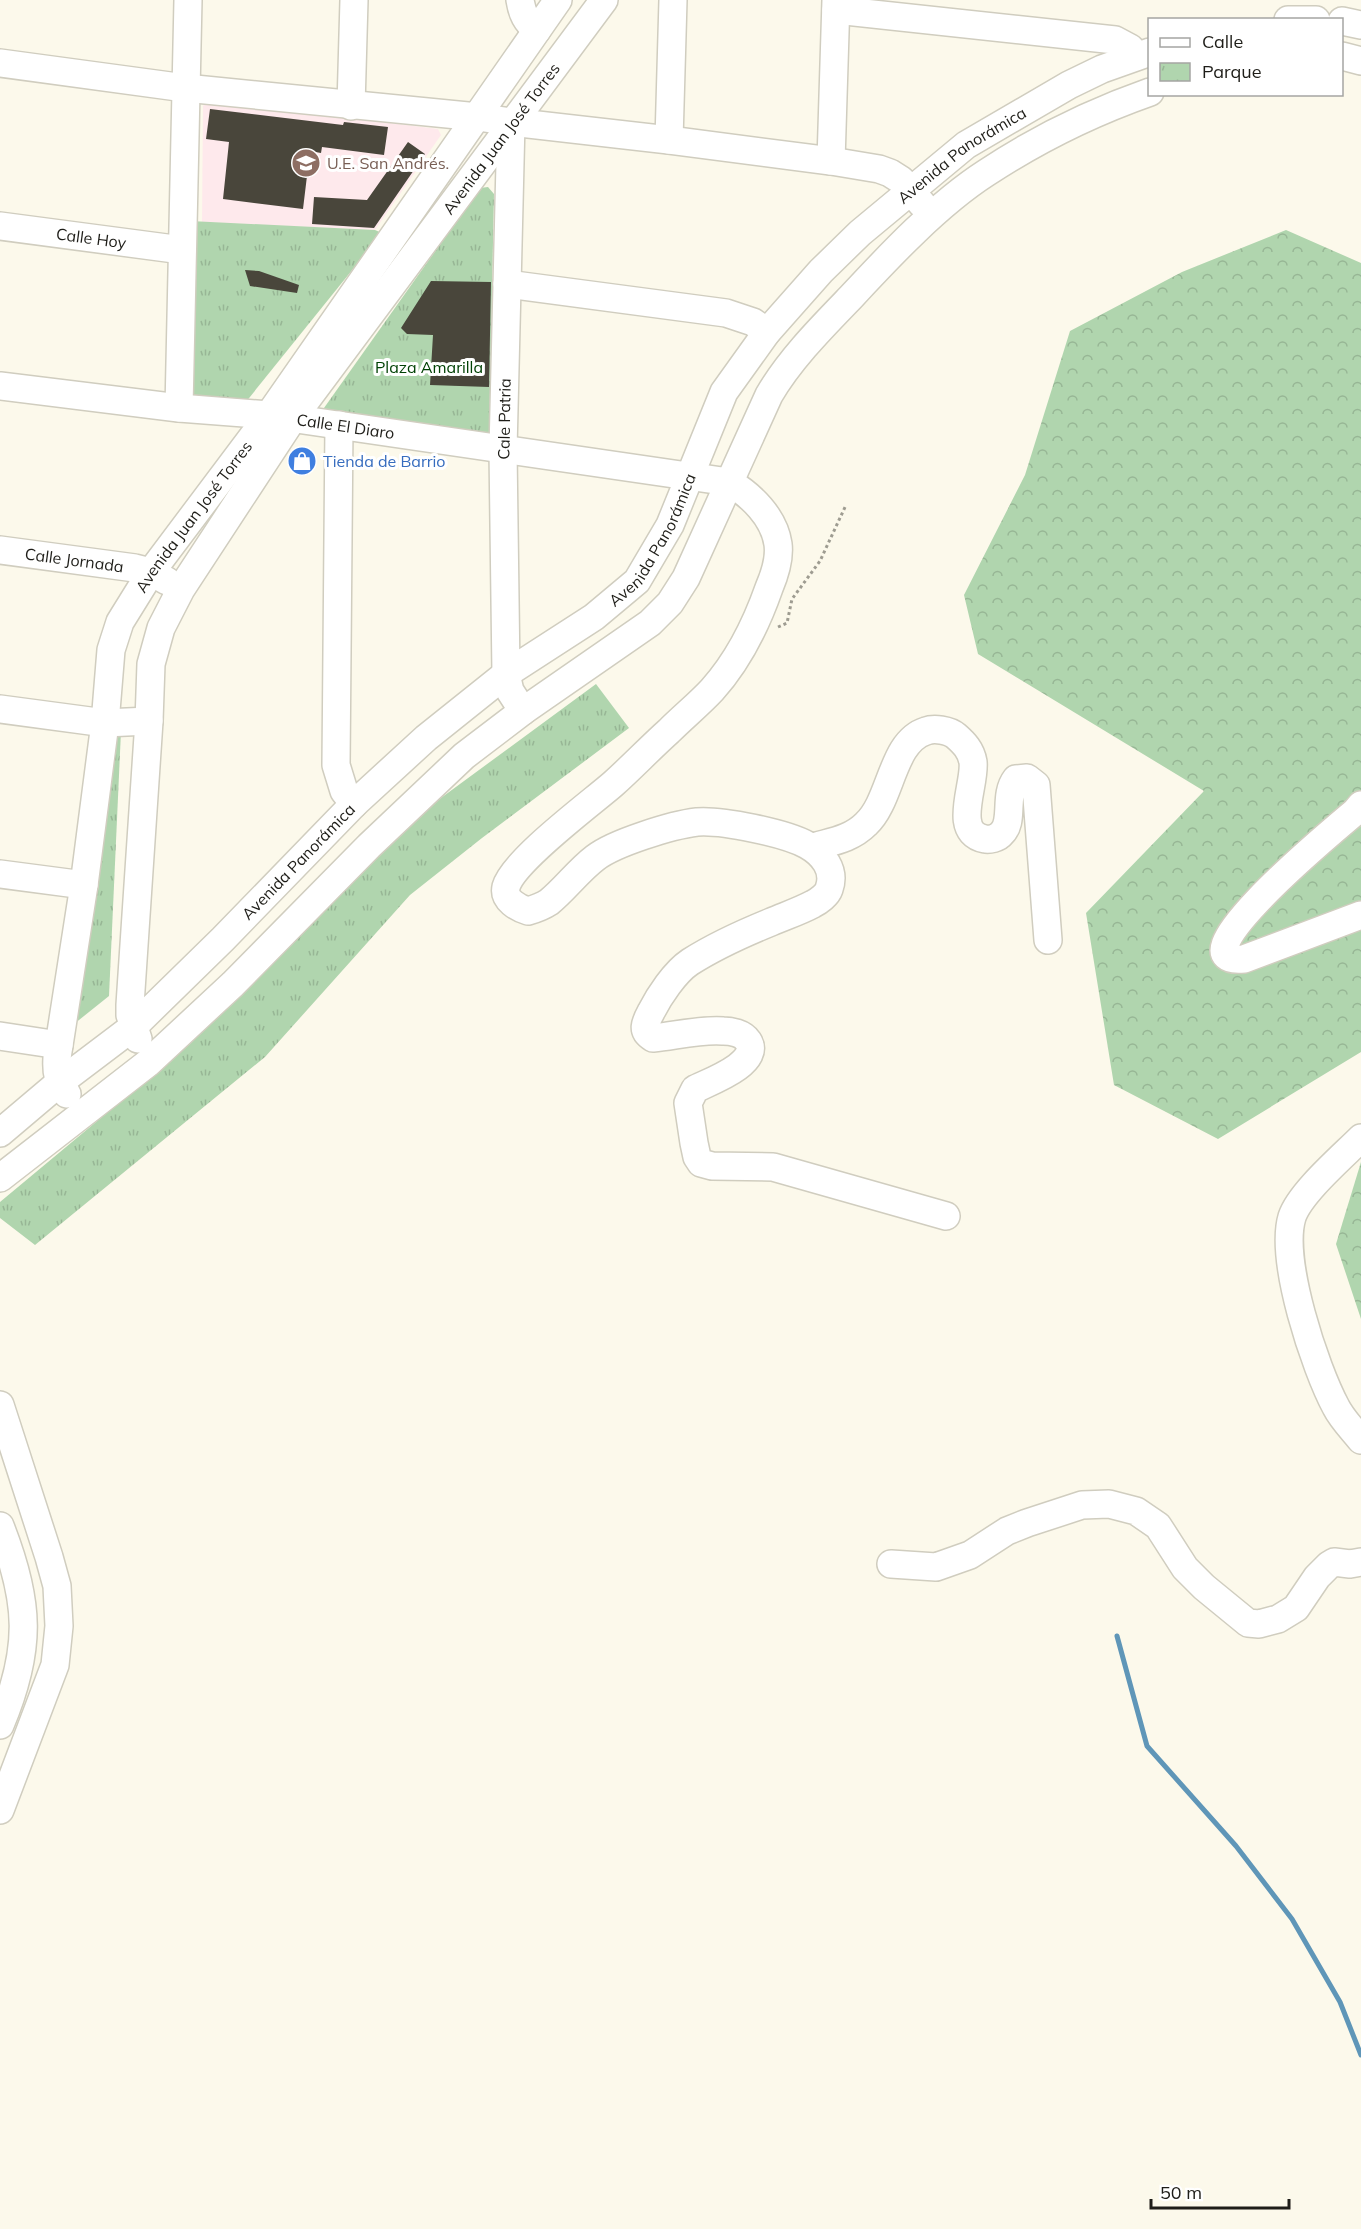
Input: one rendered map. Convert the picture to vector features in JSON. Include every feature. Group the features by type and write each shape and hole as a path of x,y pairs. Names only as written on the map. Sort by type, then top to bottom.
{"street":[{"path":"179,408 188,0"},
{"path":"351,106 354,0"},
{"path":"520,0 523,15 537,30"},
{"name":"Avenida Juan José Torres","path":"148,1063 133,1027 130,1005 151,664 155,645 181,589 281,416 558,0"},
{"name":"Avenida Juan José Torres","path":"59,1083 56,1072 59,1045 84,885 105,723 111,650 120,622 152,572 281,416 511,122 603,0"},
{"path":"669,140 673,0"},
{"path":"1290,18 1291,0"},
{"path":"1334,18 1336,0"},
{"path":"831,161 836,5 1115,40 1143,54"},
{"path":"1343,21 1361,25"},
{"name":"Avenida Panorámica","path":"0,1133 59,1083 133,1027 223,939 354,804 426,738 506,675 594,617 637,581 670,525 724,392 767,332 821,271 860,233 966,146 1069,85 1102,69 1143,54"},
{"path":"1343,56 1361,61"},
{"path":"0,63 185,88 478,117 831,161 890,173 901,180 933,216"},
{"name":"Avenida Panorámica","path":"0,1178 148,1063 232,984 369,846 464,756 523,711 650,623 670,603 686,578 778,379 826,322 933,216 985,174 1051,135 1112,105 1148,92"},
{"name":"Cale Patria","path":"511,122 503,450 506,675 510,691 523,711"},
{"name":"Calle Hoy","path":"0,226 182,250"},
{"path":"507,284 726,313 753,322 767,332"},
{"name":"Calle El Diaro","path":"0,386 179,408 281,416 729,482"},
{"path":"339,425 336,765 344,791 354,804"},
{"path":"729,482 745,491 758,504 774,530 778,545 777,567 755,627 734,661 712,689 615,782 524,859 511,876 506,888 507,897 516,907 528,911 547,903 595,858 611,848 697,822 724,824 794,838 814,849 830,869 832,878 828,892 814,904 745,933 688,963 660,995 645,1022 644,1030 653,1038 722,1030 738,1034 747,1040 750,1048 747,1058 738,1067 694,1089 688,1103 697,1157 701,1163 711,1166 773,1167 946,1216"},
{"name":"Calle Jornada","path":"0,550 135,568 152,572 181,589"},
{"path":"0,710 105,723 149,721"},
{"path":"814,849 817,846 848,837 867,824 884,799 909,740 934,729 952,733 966,745 973,762 967,817 969,830 974,835 986,840 999,837 1004,832 1008,819 1010,787 1016,779 1027,778 1036,785 1048,940"},
{"path":"1361,805 1257,899 1227,938 1224,949 1228,958 1244,959 1361,915"},
{"path":"0,874 84,885"},
{"path":"0,1036 59,1045"},
{"path":"59,1083 82,1114"},
{"path":"1361,1138 1306,1194 1292,1217 1289,1239 1292,1276 1306,1332 1336,1408 1361,1440"},
{"path":"0,1405 57,1586 60,1626 55,1665 0,1810"},
{"path":"891,1564 936,1567 970,1555 1007,1531 1027,1523 1082,1505 1109,1504 1137,1511 1158,1526 1185,1568 1204,1587 1248,1623 1259,1624 1278,1619 1296,1608 1329,1565 1334,1562 1361,1562"},
{"path":"0,1725 6,1690 21,1662 24,1634 23,1600 15,1566 0,1527 38,1520"},
{"path":"6,1690 43,1697"}],"path":[{"path":"755,627 768,629 787,623 792,599 820,561 846,505"}],"shaded area":[{"path":"208,100 438,129 441,135 375,230 202,222 203,106"}],"green space":[{"name":"Plaza Amarilla","path":"488,187 494,194 489,438 319,415 480,188"},
{"path":"190,221 375,230 382,233 241,408 193,402 188,394"},
{"path":"1286,230 1361,263 1361,1052 1218,1139 1114,1085 1086,913 1204,791 978,654 964,595 1025,475 1070,331 1182,272"},
{"path":"596,684 629,728 410,895 265,1057 35,1245 0,1218 0,1202 192,1042 396,831"},
{"path":"121,731 109,996 64,1032 106,732"},
{"path":"1361,1162 1361,1319 1336,1244"}],"building":[{"path":"210,109 343,125 344,122 388,127 384,155 322,147 321,153 310,151 303,209 223,199 229,142 206,139"},
{"path":"408,142 425,154 374,228 312,224 314,197 367,200"},
{"path":"245,270 259,271 299,285 297,293 250,286"},
{"path":"431,281 491,282 489,387 430,385 433,335 407,334 401,328"}],"waterway":[{"path":"1117,1636 1147,1746 1236,1846 1292,1919 1340,2002 1361,2055"}],"place":[{"name":"U.E. San Andrés.","path":"306,163"},
{"name":"Tienda de Barrio","path":"302,461"}]}
